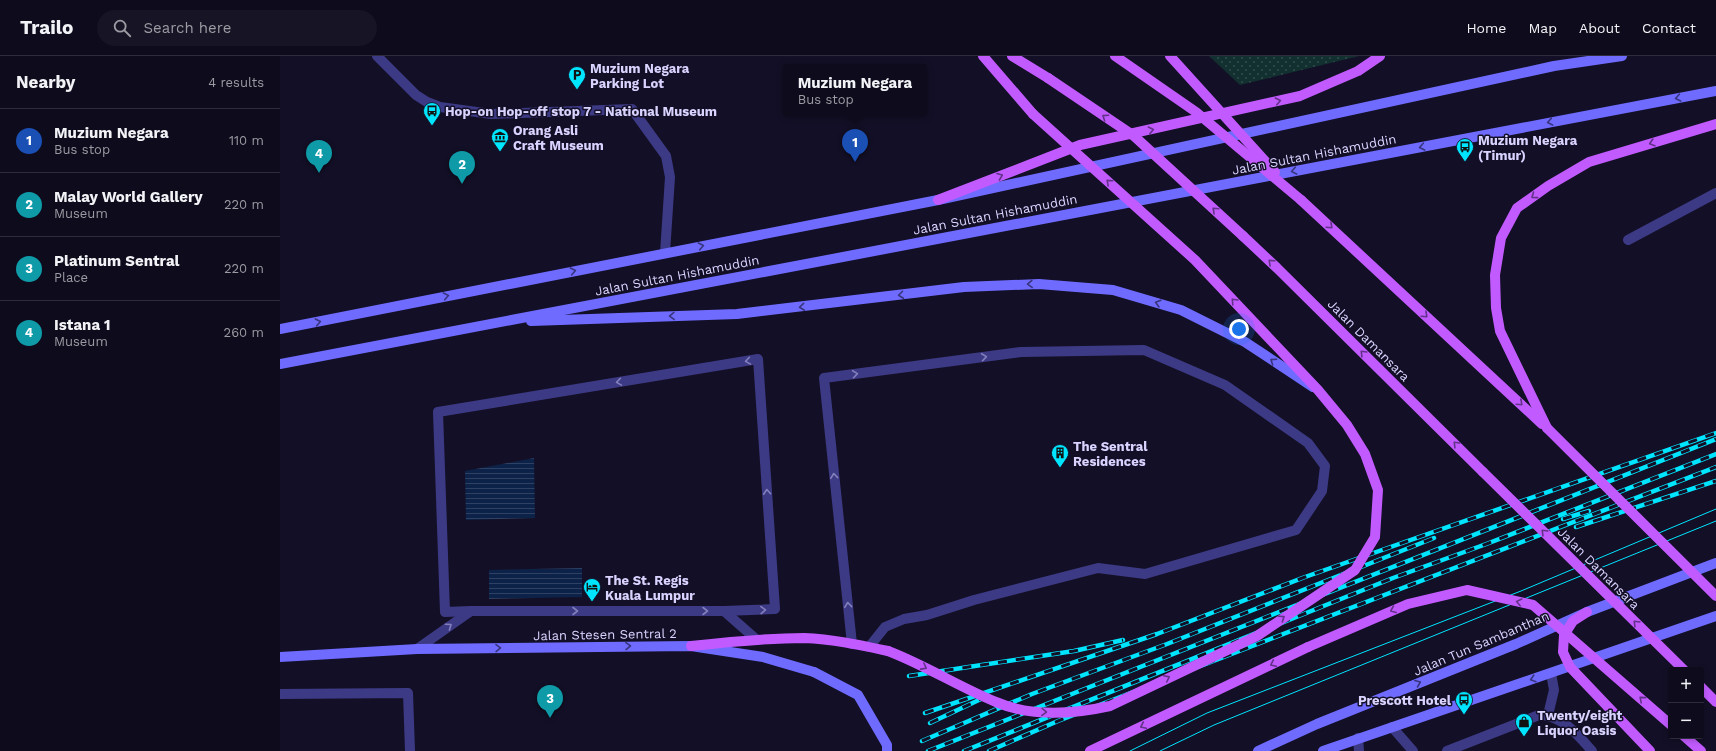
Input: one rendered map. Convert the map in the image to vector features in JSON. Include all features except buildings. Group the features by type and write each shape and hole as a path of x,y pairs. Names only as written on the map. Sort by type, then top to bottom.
{"main road":[{"path":"691,646 757,640 804,638 836,641 888,651 997,703 1031,711 1088,711 1110,706 1257,636 1355,570 1375,536 1378,490 1365,454 1347,425 1318,390 1195,260 1033,114 982,56"},
{"name":"Jalan Damansara","path":"1012,56 1048,78 1134,136 1277,268 1681,667"},
{"path":"1115,56 1196,112 1301,200 1547,428 1716,596"},
{"path":"1170,56 1301,200"},
{"path":"938,200 1080,145 1300,96 1358,71 1380,56"},
{"name":"Jalan Sultan Hishamuddin","path":"280,329 938,200 1554,66 1622,56"},
{"name":"Jalan Sultan Hishamuddin","path":"280,364 1716,91"},
{"path":"1547,428 1500,331 1496,308 1495,275 1501,238 1517,208 1548,186 1589,162 1716,124"},
{"path":"498,322 737,314 964,287 1039,284 1068,286 1113,290 1181,310 1245,342 1318,390"},
{"name":"Jalan Tun Sambanthan","path":"1258,751 1317,724 1516,644 1587,612 1716,563"},
{"path":"1090,751 1308,647 1408,604 1467,590 1533,605 1668,722"},
{"path":"1587,612 1572,621 1564,635 1563,652 1570,667 1650,751"},
{"path":"1323,751 1716,616"},
{"name":"Jalan Stesen Sentral 2","path":"280,657 418,648 691,646 763,657 814,672 858,696 887,745 887,751"},
{"path":"1704,690 1716,702"},
{"path":"1687,739 1701,751"}],"lane":[{"path":"377,56 416,95 427,102 440,107 491,114 632,109 666,156 670,176 665,253"},
{"path":"1628,240 1716,193"},
{"path":"852,644 824,378 1021,352 1144,350 1225,385 1308,443 1325,466 1322,491 1296,530 1145,574 1098,568 974,600 927,615 904,619 885,627 869,647"},
{"path":"758,359 775,609 724,611 471,611 445,612 438,412 758,359"},
{"path":"418,648 471,611"},
{"path":"724,611 757,640"},
{"path":"1548,715 1554,690 1551,673"},
{"path":"280,694 408,693 410,751"},
{"path":"1447,751 1539,715 1548,715 1571,728 1592,751"},
{"path":"1392,727 1413,751"},
{"path":"1358,738 1359,751"}],"green space":[{"path":"1209,56 1359,56 1240,85"}],"water":[{"path":"534,458 535,518 466,520 465,471"},
{"path":"582,568 582,597 489,599 489,570"}],"tram line":[{"path":"1130,751 1207,713 1521,591 1716,509"},
{"path":"1160,751 1214,725 1716,521"}],"railway":[{"path":"925,713 1157,634 1305,577 1716,433"},
{"path":"928,751 1716,439"},
{"path":"964,751 1393,578 1489,543 1716,454"},
{"path":"989,751 1058,721 1716,467"},
{"path":"1576,527 1716,481"},
{"path":"1563,519 1589,511"},
{"path":"922,741 1032,694 1167,644 1434,538"},
{"path":"909,676 1074,651 1123,640"},
{"path":"930,723 981,699"}],"place":[{"name":"Muzium Negara Parking Lot","path":"577,90"},
{"name":"Hop-on Hop-off stop 7 - National Museum","path":"432,126"},
{"name":"Orang Asli Craft Museum","path":"500,152"},
{"name":"Muzium Negara","path":"855,162"},
{"name":"Muzium Negara (Timur)","path":"1465,162"},
{"name":"Istana 1","path":"319,173"},
{"name":"Malay World Gallery","path":"462,184"},
{"name":"The Sentral Residences","path":"1060,468"},
{"name":"The St. Regis Kuala Lumpur","path":"592,602"},
{"name":"Prescott Hotel","path":"1464,715"},
{"name":"Platinum Sentral","path":"550,718"},
{"name":"Twenty/eight Liquor Oasis","path":"1524,737"}]}
